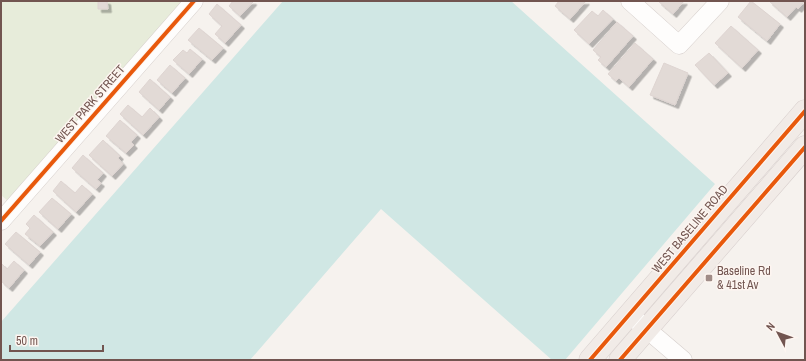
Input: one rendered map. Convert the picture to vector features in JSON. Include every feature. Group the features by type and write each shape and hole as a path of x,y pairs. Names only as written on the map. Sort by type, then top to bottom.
{"main road":[{"name":"WEST BASELINE ROAD","path":"590,360 630,315 730,196 805,111"},
{"path":"620,360 805,147"}],"street":[{"name":"WEST PARK STREET","path":"4,212 194,1"},
{"path":"630,1 679,45 720,1"},
{"path":"630,315 683,360"}],"green space":[{"path":"1,1 187,1 8,201 1,195"}],"water":[{"path":"283,1 511,1 715,184 565,360 552,360 381,209 250,360 1,360 1,322"}],"building":[{"path":"98,1 107,1 108,9 98,9"},
{"path":"233,1 253,2 240,16 229,6"},
{"path":"559,1 586,1 570,19 555,6"},
{"path":"658,1 684,1 673,14"},
{"path":"751,1 780,24 767,41 738,17"},
{"path":"769,1 805,1 798,9 796,7 787,17"},
{"path":"217,4 241,25 225,43 215,34 222,26 209,14"},
{"path":"603,10 613,19 589,44 574,30 592,11 598,16"},
{"path":"617,22 633,36 606,67 598,60 601,57 593,50"},
{"path":"731,26 758,50 742,68 715,43"},
{"path":"199,28 223,48 212,60 188,40"},
{"path":"635,43 653,59 629,87 619,78 616,81 608,74"},
{"path":"190,49 202,59 189,74 173,60 183,50 187,53"},
{"path":"709,53 728,73 714,85 695,65"},
{"path":"664,63 688,73 675,105 650,95"},
{"path":"170,65 185,78 172,93 157,80"},
{"path":"150,79 170,97 159,110 139,92"},
{"path":"128,105 142,117 150,108 159,117 143,135 120,114"},
{"path":"120,120 137,135 131,142 134,145 126,153 106,136"},
{"path":"103,140 120,156 118,158 123,164 112,176 89,155"},
{"path":"83,155 103,173 97,180 101,183 96,189 72,168"},
{"path":"61,181 75,193 82,185 92,194 76,212 53,191"},
{"path":"52,198 71,214 58,229 39,212"},
{"path":"34,215 53,232 40,246 25,234 30,228 26,224"},
{"path":"16,232 40,252 29,265 5,244"},
{"path":"14,261 24,270 9,288 1,281 1,263 7,269"}],"cycle path":[{"path":"1,221 194,1"},
{"path":"590,360 805,111"},
{"path":"620,360 805,147"}],"place":[{"name":"Baseline Rd & 41st Av","path":"709,278"}]}
